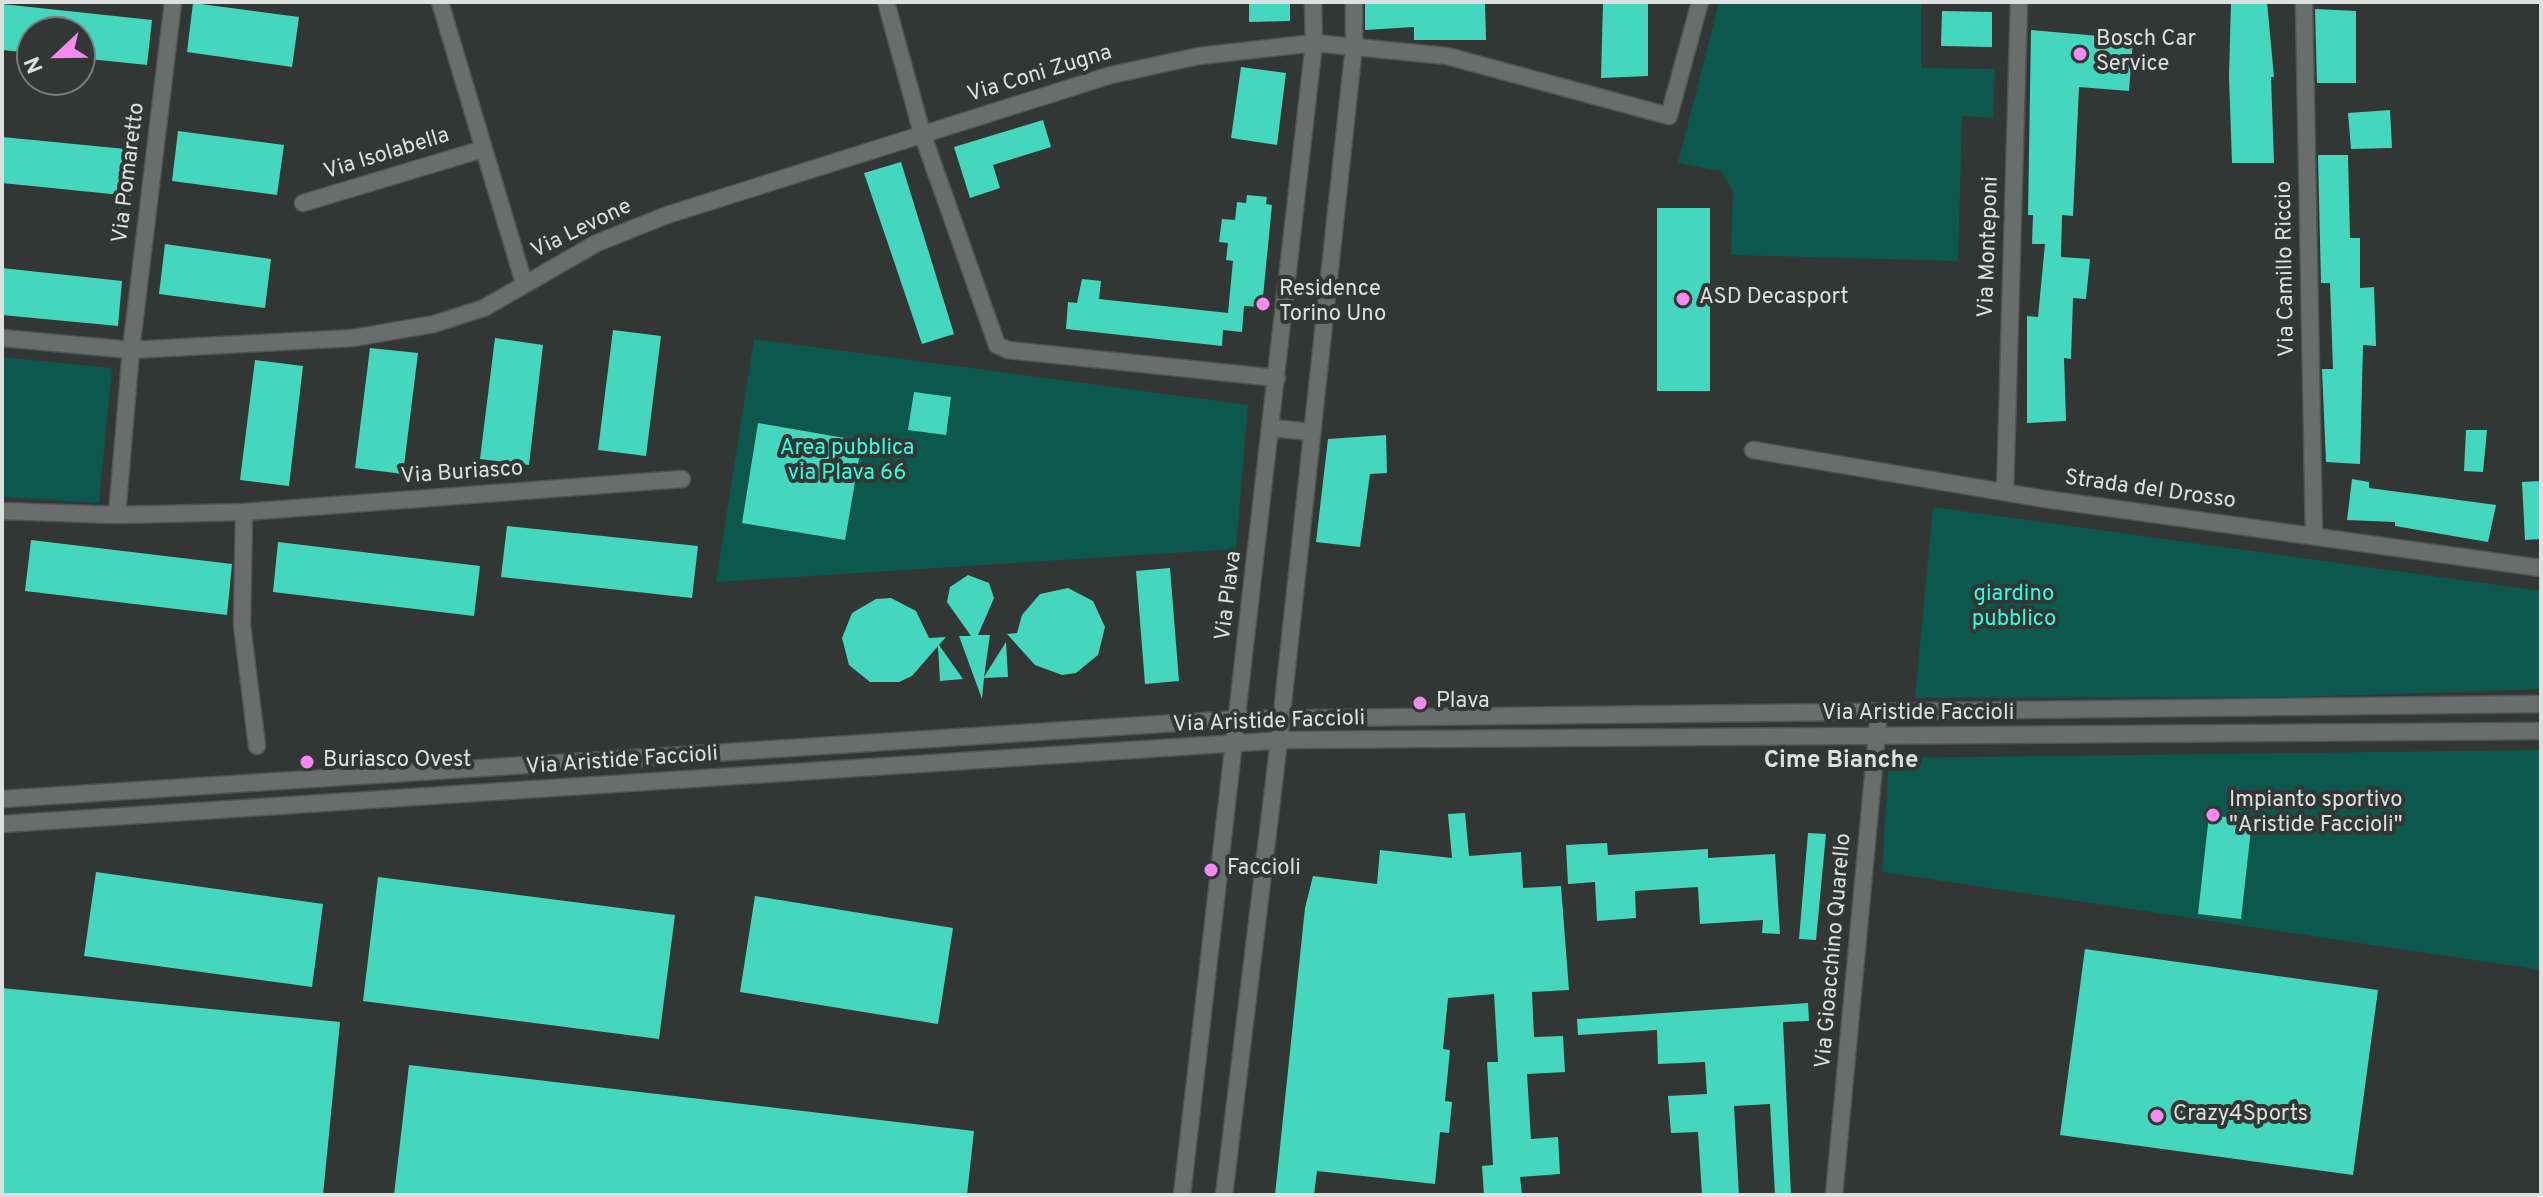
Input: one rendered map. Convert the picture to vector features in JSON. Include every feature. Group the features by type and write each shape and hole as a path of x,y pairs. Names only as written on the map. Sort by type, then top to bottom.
{"street":[{"name":"Via Pomaretto","path":"131,350 173,2"},
{"name":"Via Isolabella","path":"440,2 524,283"},
{"path":"886,2 922,133 997,345 1008,350 1277,378"},
{"name":"Via Plava","path":"1182,1195 1314,43 1313,2"},
{"path":"1224,1195 1279,741 1354,46 1354,2"},
{"name":"Via Coni Zugna","path":"922,133 1111,75 1199,56 1314,43 1447,56 1669,116 1700,2"},
{"name":"Via Monteponi","path":"2005,492 2019,2"},
{"name":"Via Camillo Riccio","path":"2304,2 2314,536"},
{"name":"Via Levone","path":"131,350 353,338 434,324 484,308 597,243 667,215 922,133"},
{"name":"Via Isolabella","path":"303,203 483,149"},
{"path":"2,338 131,350 117,515"},
{"path":"1271,428 1312,432"},
{"name":"Strada del Drosso","path":"1753,450 2005,492 2541,568"},
{"name":"Via Buriasco","path":"2,511 117,515 244,512 682,479"},
{"path":"244,512 242,625 257,746"},
{"name":"Via Aristide Faccioli","path":"2,799 1238,719 2541,704"},
{"name":"Via Gioacchino Quarello","path":"1834,1195 1879,712"},
{"name":"Via Aristide Faccioli","path":"2,824 1279,741 2541,731"}],"green space":[{"path":"1719,2 1921,2 1921,68 1995,69 1993,118 1962,116 1958,261 1731,255 1733,191 1721,171 1678,163"},
{"name":"Area pubblica via Plava 66","path":"754,339 1248,405 1236,549 716,582"},
{"path":"2,357 112,368 99,503 2,497"},
{"name":"giardino pubblico","path":"1933,507 2541,591 2541,689 2296,697 1915,698"},
{"name":"Impianto sportivo \"Aristide Faccioli\"","path":"2541,750 2541,970 1882,872 1889,758"}],"building":[{"path":"1249,2 1290,2 1290,21 1249,22"},
{"path":"1365,2 1485,2 1486,40 1414,40 1414,27 1365,30"},
{"path":"1648,2 1648,76 1601,78 1603,3"},
{"path":"2231,2 2267,2 2274,77 2271,77 2274,163 2232,163 2229,76"},
{"path":"193,3 299,17 292,67 187,52"},
{"path":"2,4 152,20 147,65 96,60 96,16 16,16 16,51 2,50"},
{"path":"2315,9 2356,11 2356,83 2317,83"},
{"path":"1942,11 1992,12 1992,47 1941,46"},
{"path":"2031,30 2133,39 2129,91 2079,87 2073,216 2062,215 2061,257 2090,259 2086,299 2073,298 2071,359 2064,358 2066,421 2027,423 2027,316 2038,317 2045,244 2032,244 2033,215 2028,215"},
{"path":"1241,67 1286,73 1277,145 1231,138"},
{"path":"2390,110 2392,148 2351,149 2348,113"},
{"path":"1043,120 1051,147 993,165 1000,188 970,198 954,147"},
{"path":"178,131 284,145 277,195 172,181"},
{"path":"2,137 136,150 131,196 2,183"},
{"path":"2318,155 2348,155 2350,238 2360,238 2360,288 2374,287 2376,346 2363,345 2360,464 2326,462 2322,369 2333,369 2330,283 2321,283"},
{"path":"901,162 954,334 922,344 864,173"},
{"path":"1247,195 1267,197 1266,204 1272,205 1262,307 1244,306 1242,332 1223,330 1222,346 1066,329 1068,302 1077,303 1082,279 1101,281 1099,299 1228,313 1233,261 1226,260 1228,243 1219,242 1222,219 1235,220 1237,202 1246,203"},
{"name":"ASD Decasport","path":"1657,208 1710,208 1710,391 1657,391"},
{"path":"165,244 271,259 265,308 159,294"},
{"path":"2,268 122,281 118,326 2,315"},
{"path":"613,330 661,336 646,456 598,450"},
{"path":"495,338 543,345 529,465 480,459"},
{"path":"370,348 418,353 403,474 355,468"},
{"path":"255,360 303,366 289,486 240,480"},
{"path":"914,392 951,397 946,435 908,430"},
{"path":"758,423 862,441 845,540 742,523"},
{"path":"2466,430 2487,430 2483,472 2464,471"},
{"path":"1386,435 1387,473 1370,474 1360,547 1316,542 1328,439"},
{"path":"2352,479 2369,482 2369,488 2496,505 2488,542 2395,526 2395,522 2347,520"},
{"path":"2541,481 2541,539 2525,540 2522,482"},
{"path":"507,526 698,546 692,598 501,577"},
{"path":"31,540 232,564 227,615 25,591"},
{"path":"278,542 480,566 474,616 273,592"},
{"path":"1170,568 1179,681 1145,684 1136,571"},
{"path":"968,575 989,583 994,598 978,635 990,635 984,677 1006,642 1008,677 984,678 982,699 959,636 971,636 947,602 950,587"},
{"path":"1068,588 1093,601 1105,627 1098,655 1076,673 1062,675 1035,665 1007,634 1017,633 1022,615 1040,594"},
{"path":"891,598 916,611 929,638 946,637 939,645 963,679 940,681 938,646 912,676 899,682 870,682 849,665 842,638 852,613 876,599"},
{"path":"1465,813 1469,856 1521,852 1523,888 1561,886 1569,990 1532,992 1534,1037 1563,1036 1565,1072 1527,1074 1531,1139 1558,1137 1560,1174 1520,1177 1522,1195 1484,1195 1482,1166 1493,1165 1487,1062 1498,1062 1494,994 1448,998 1443,1049 1450,1050 1445,1101 1452,1102 1449,1133 1440,1132 1435,1184 1317,1171 1314,1195 1275,1195 1305,908 1313,876 1377,884 1380,850 1452,858 1448,814"},
{"path":"2209,815 2252,820 2241,919 2198,914"},
{"path":"1808,833 1826,834 1816,940 1799,939"},
{"path":"1607,843 1608,855 1708,849 1708,858 1775,854 1780,934 1762,933 1763,920 1700,924 1698,887 1635,891 1636,918 1597,921 1595,882 1568,884 1566,845"},
{"path":"96,872 323,904 312,987 84,956"},
{"path":"378,877 675,915 659,1039 363,1001"},
{"path":"755,896 953,928 938,1024 740,992"},
{"path":"2085,949 2378,990 2353,1175 2060,1135"},
{"path":"2,988 340,1022 323,1195 2,1195"},
{"path":"1808,1003 1809,1021 1783,1022 1791,1195 1775,1195 1770,1104 1734,1106 1739,1195 1702,1195 1698,1132 1671,1133 1668,1096 1707,1094 1705,1062 1658,1064 1657,1030 1578,1035 1577,1019"},
{"path":"409,1065 974,1131 967,1195 394,1195"}],"place":[{"name":"Bosch Car Service","path":"2080,54"},
{"name":"ASD Decasport","path":"1683,299"},
{"name":"Residence Torino Uno","path":"1263,304"},
{"name":"Plava","path":"1420,703"},
{"name":"Buriasco Ovest","path":"307,762"},
{"name":"Impianto sportivo \"Aristide Faccioli\"","path":"2213,815"},
{"name":"Faccioli","path":"1211,870"},
{"name":"Crazy4Sports","path":"2157,1116"}],"district":[{"name":"Cime Bianche","path":"1841,762"}]}
